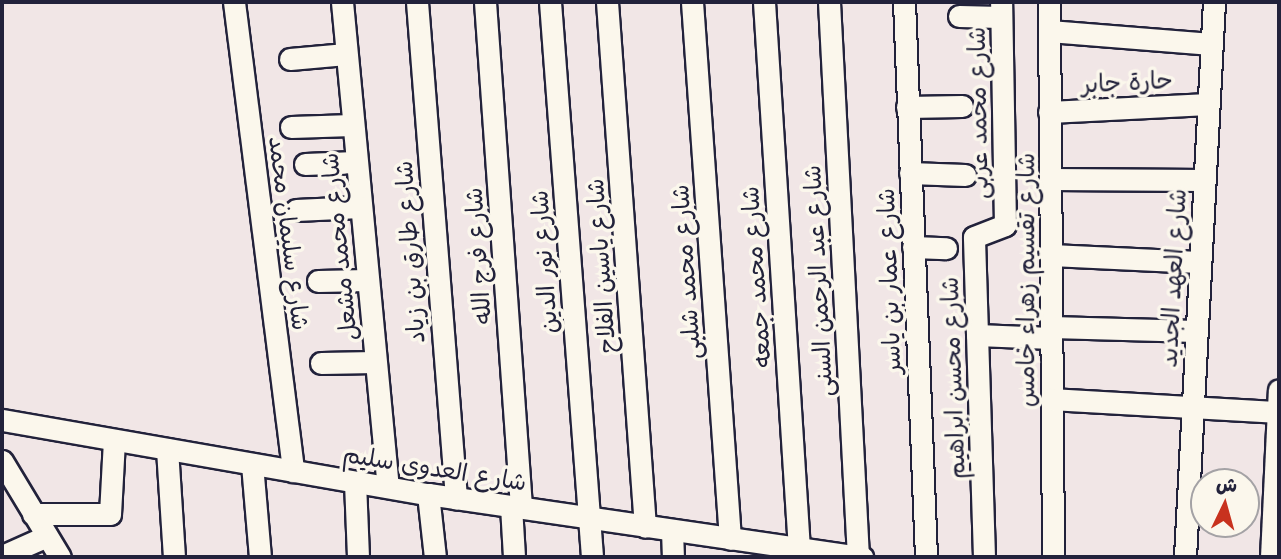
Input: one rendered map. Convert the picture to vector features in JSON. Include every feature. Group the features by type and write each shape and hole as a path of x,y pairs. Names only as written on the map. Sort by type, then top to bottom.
{"street":[{"name":"شارع سليمان محمد","path":"234,2 293,471"},
{"name":"شارع محمد مشعل","path":"342,2 355,162 388,487"},
{"name":"شارع طارق بن زياد","path":"417,2 456,498"},
{"name":"شارع فرج الله","path":"485,2 516,507 514,557"},
{"name":"شارع نور الدين","path":"550,2 592,557"},
{"name":"شارع ياسين الفلاح","path":"607,2 645,527"},
{"name":"شارع محمد شلبى","path":"692,2 738,545"},
{"name":"شارع محمد جمعه","path":"764,2 807,552"},
{"name":"شارع عبد الرحمن السنى","path":"829,2 860,557"},
{"name":"شارع عمار بن ياسر","path":"904,2 926,557"},
{"name":"شارع تقسيم زهراء خامس","path":"1049,2 1053,557"},
{"name":"شارع العهد الجديد","path":"1185,557 1214,2"},
{"path":"959,16 1001,9"},
{"name":"شارع محمد عربى","path":"1001,9 1005,223"},
{"path":"1049,31 1211,44"},
{"path":"290,59 346,54"},
{"name":"حارة جابر","path":"1049,112 1208,104"},
{"path":"907,107 962,106"},
{"path":"291,127 352,125"},
{"path":"305,164 355,162"},
{"path":"910,173 965,175"},
{"path":"1050,179 1203,180"},
{"path":"296,210 360,207"},
{"name":"شارع محسن ابراهيم","path":"985,557 974,235 1002,231 1005,223"},
{"path":"913,247 946,248"},
{"path":"1051,255 1199,262"},
{"path":"318,281 367,280"},
{"path":"977,335 1196,331"},
{"path":"321,362 375,362"},
{"path":"1271,557 1279,390"},
{"path":"1052,399 1192,404 1278,412"},
{"name":"شارع العدوى سليم","path":"2,421 428,494 672,530 738,545 860,557"},
{"path":"33,513 110,514 114,440"},
{"path":"167,449 174,557"},
{"path":"2,461 8,486 33,513 60,557"},
{"path":"252,464 260,557"},
{"path":"355,482 358,557"},
{"path":"428,494 435,557"},
{"path":"672,530 673,557"},
{"path":"2,556 47,536"}]}
